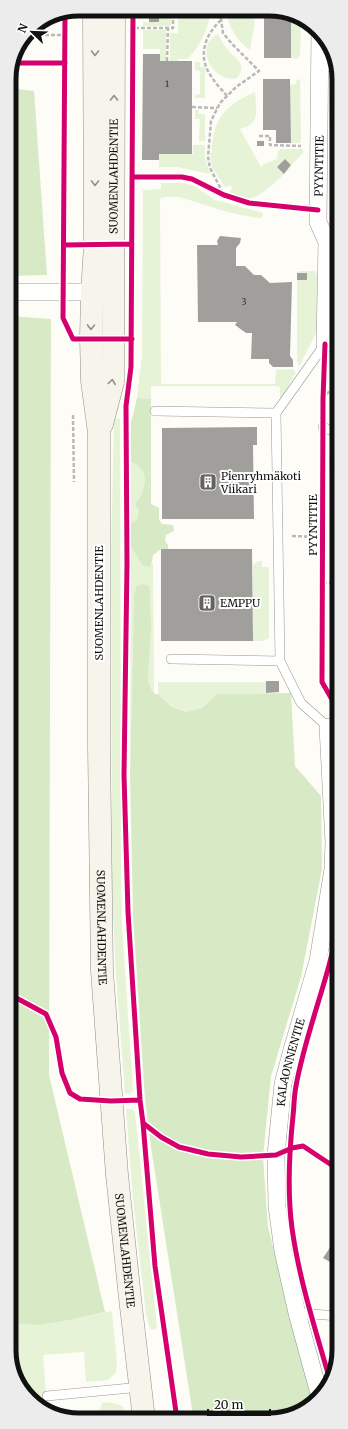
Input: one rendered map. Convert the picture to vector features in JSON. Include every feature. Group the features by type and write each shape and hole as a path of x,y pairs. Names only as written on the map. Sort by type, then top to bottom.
{"main road":[{"name":"SUOMENLAHDENTIE","path":"94,16 95,245 91,338 92,381 99,433 99,756 102,971 115,1153 143,1413"},
{"name":"SUOMENLAHDENTIE","path":"99,433 113,382 114,292 124,17"}],"street":[{"name":"PYYNTITIE","path":"325,51 329,66 318,222 327,242 325,344"},
{"path":"16,292 114,292"},
{"name":"KALAONNENTIE","path":"328,727 332,804"},
{"name":"KALAONNENTIE","path":"318,1389 297,1313 283,1251 277,1206 276,1155 284,1084 292,1050 318,961 332,889"}],"lane":[{"path":"325,344 276,413 280,661 301,703 328,727"},
{"path":"155,411 276,413"},
{"path":"323,427 332,431"},
{"path":"171,659 280,661"},
{"path":"297,1313 332,1316"},
{"path":"47,1396 140,1387"}],"path":[{"path":"133,28 173,28 173,16"},
{"path":"220,16 223,33 232,44 259,70 236,86 220,103 211,121 208,157 210,168 224,195"},
{"path":"124,17 133,28 133,35"},
{"path":"221,20 213,27 205,41 204,59 210,75 227,96"},
{"path":"65,28 65,42"},
{"path":"167,61 168,28"},
{"path":"35,35 65,36"},
{"path":"192,107 217,108"},
{"path":"259,136 270,136 270,145 301,146"},
{"path":"212,189 230,197"},
{"path":"323,399 332,388"},
{"path":"323,391 323,427"},
{"path":"310,536 323,536"},
{"path":"323,576 323,591"},
{"path":"323,583 332,583"}],"green space":[{"path":"159,16 171,16 171,26 143,26 143,22 159,22"},
{"path":"178,16 210,16 203,37 192,54 187,59 170,61 170,33 178,33"},
{"path":"227,16 253,17 255,21 250,50 234,33"},
{"path":"291,20 301,25 300,56 296,59 291,58"},
{"path":"143,30 166,30 166,61 160,61 160,49 143,49"},
{"path":"218,34 221,41 240,63 242,70 237,78 228,78 220,75 209,63 207,47 211,40"},
{"path":"195,62 200,62 200,67 205,67 205,98 195,98 195,95 200,94 200,71 195,70"},
{"path":"297,79 300,80 301,141 300,143 291,143 290,85 296,84"},
{"path":"16,89 34,91 47,275 16,276"},
{"path":"255,92 256,115 254,120 247,127 240,129 261,167 264,164 277,159 278,151 280,149 303,149 303,153 291,165 285,159 277,167 284,174 264,192 255,197 245,198 229,192 232,187 229,185 226,188 212,168 210,154 212,152 215,130 226,110 239,100"},
{"path":"195,110 199,110 199,114 205,114 205,141 199,141 200,119 195,119"},
{"path":"193,145 205,145 205,157 210,174 177,167 159,167 159,154 193,154"},
{"path":"161,183 184,183 194,186 215,200 263,213 262,218 254,217 232,213 178,197 166,197 160,199 161,384 274,384 276,370 293,369 296,372 282,398 280,398 280,387 274,386 151,386 151,399 137,398 142,355 143,190 161,189"},
{"path":"299,271 315,271 317,275 317,331 299,367 297,360 297,273"},
{"path":"16,316 51,319 49,1075 105,1312 40,1325 16,1324"},
{"path":"137,398 151,399 151,504 159,508 159,520 162,524 173,525 174,531 166,535 165,541 168,545 168,550 161,549 153,555 151,567 143,566 131,547 131,523 137,520 139,511 135,504 141,496 145,481 142,471 131,462 131,423"},
{"path":"114,418 120,419 122,925 133,1090 131,1093 125,1094 116,976 112,890 111,553"},
{"path":"332,450 332,475 330,475 330,454"},
{"path":"131,462 142,471 145,481 141,496 135,504 139,511 137,520 131,523"},
{"path":"330,494 332,494 332,525 330,525"},
{"path":"330,544 332,545 332,581 330,581"},
{"path":"131,547 137,557 151,567 153,562 154,693 148,680 151,606 136,587 134,596 130,775"},
{"path":"258,561 262,561 262,567 269,567 269,638 262,641 253,641 253,565"},
{"path":"142,584 149,586 150,591 151,625 148,680 151,689 155,694 158,694 172,707 186,712 202,708 217,694 291,693 295,766 321,796 322,869 301,977 271,1076 263,1157 268,1227 311,1396 297,1406 285,1411 269,1413 193,1413 151,1147 145,1099 133,915 130,775 134,596 136,587"},
{"path":"332,587 332,664 330,664 330,588"},
{"path":"158,682 266,682 266,693 217,694 202,708 186,712 172,707 158,694"},
{"path":"126,1109 131,1109 135,1112 157,1328 153,1330 150,1329 146,1314 133,1199"},
{"path":"112,1311 117,1363 116,1372 108,1380 86,1382 84,1352 43,1355 47,1404 32,1391 21,1374 18,1366 16,1350 16,1324 40,1325"},
{"path":"107,1402 117,1404 123,1407 124,1413 101,1413 102,1403"}],"building":[{"path":"149,16 159,16 159,22 149,22"},
{"path":"264,16 281,17 291,20 291,58 264,58"},
{"path":"143,54 160,54 160,61 192,61 192,154 159,154 159,160 142,160"},
{"path":"263,79 290,79 291,143 276,143 276,130 263,130"},
{"path":"257,141 264,141 264,146 257,146"},
{"path":"285,159 291,165 284,174 277,167"},
{"path":"220,236 241,238 240,243 236,248 236,266 245,266 254,275 261,275 270,283 292,282 290,356 293,360 293,367 273,367 269,363 269,359 251,359 252,333 246,333 235,325 237,322 198,322 197,245 218,245 217,241"},
{"path":"297,273 307,273 307,280 297,280"},
{"name":"Pienryhmäkoti Viikari","path":"257,427 257,445 253,445 254,519 162,519 162,428"},
{"name":"EMPPU","path":"161,549 252,549 253,641 161,641"},
{"path":"266,681 279,681 279,692 266,693"},
{"path":"330,997 332,997 332,1022 330,1022"},
{"path":"332,1244 332,1263 323,1258"}],"cycle path":[{"path":"133,16 131,367 126,406 127,564 124,775 128,912 140,1100 155,1266 176,1413"},
{"path":"65,18 63,318 73,339 132,339"},
{"path":"18,63 65,63"},
{"path":"132,177 182,177 192,179 224,195 249,203 318,210"},
{"path":"64,245 132,244"},
{"path":"325,344 323,399 322,682 332,700"},
{"path":"328,1372 308,1303 295,1247 290,1214 289,1172 294,1098 300,1065 332,954"},
{"path":"16,998 46,1014 56,1037 62,1073 70,1093 80,1099 111,1101 140,1100"},
{"path":"143,1123 161,1137 179,1147 208,1154 241,1157 276,1155 292,1148 303,1146 332,1165"}],"place":[{"name":"Pienryhmäkoti Viikari","path":"208,482"},
{"name":"EMPPU","path":"207,603"}]}
